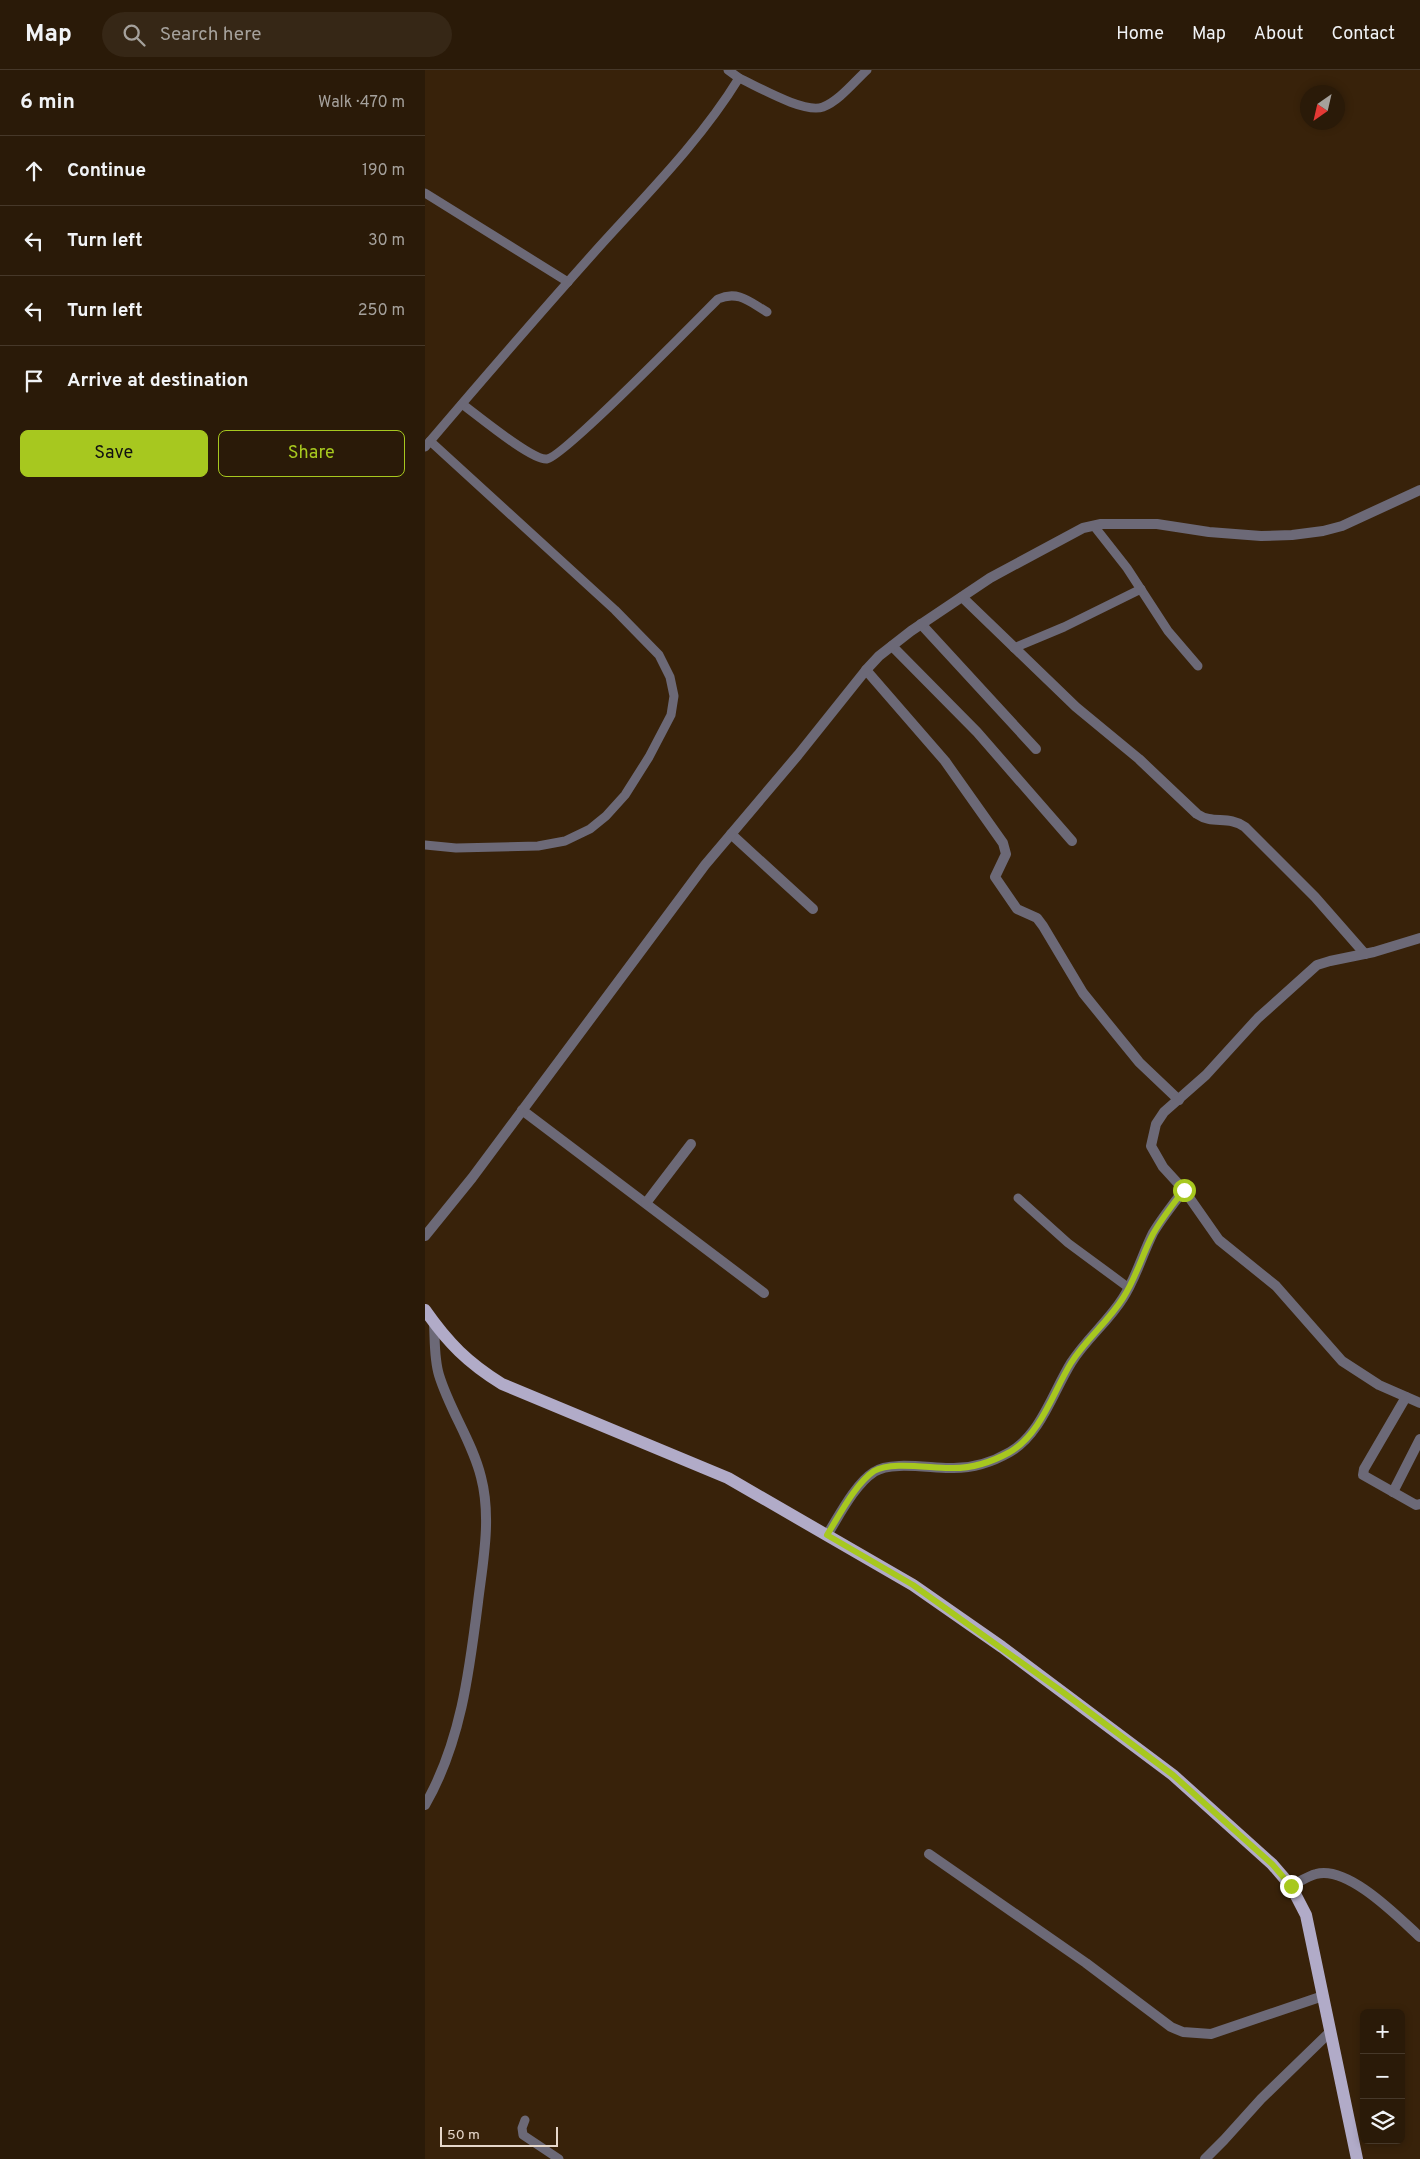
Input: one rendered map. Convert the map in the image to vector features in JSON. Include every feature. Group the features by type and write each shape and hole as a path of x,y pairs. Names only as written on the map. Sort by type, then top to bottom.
{"main road":[{"path":"425,1310 443,1337 479,1370 501,1384 729,1478 913,1585 1064,1693 1173,1775 1272,1864 1291,1886 1306,1914 1357,2159"}],"street":[{"path":"425,1236 472,1178 621,974 705,865 798,755 866,670 892,646 921,624 990,578 1083,528 1101,524 1157,524 1209,532 1292,535 1342,526 1420,490"},
{"path":"962,597 1076,707 1139,759 1197,814 1204,819 1234,820 1245,827 1315,897 1365,954"},
{"path":"921,624 1037,749"},
{"path":"892,646 977,732 1072,841"},
{"path":"866,670 945,761 1003,842 1006,854 995,877 1002,888 1017,908 1037,918 1083,993 1139,1062 1179,1100"},
{"path":"731,834 813,909"},
{"path":"1420,938 1365,954 1317,965 1258,1018 1222,1055 1206,1075 1164,1112 1156,1124 1151,1146 1163,1167 1184,1190 1219,1240 1276,1286 1342,1361 1379,1385 1420,1403"},
{"path":"522,1110 764,1293"},
{"path":"646,1203 691,1144"},
{"path":"827,1535 846,1504 873,1472 884,1467 950,1468 977,1466 1011,1451 1033,1428 1078,1352 1112,1315 1129,1288 1153,1234 1184,1190"},
{"path":"425,1805 441,1774 460,1714 471,1655 486,1535 486,1504 482,1478 475,1457 439,1374 434,1323"},
{"path":"1406,1396 1363,1472 1367,1478 1416,1504 1420,1504"},
{"path":"1393,1492 1420,1439"},
{"path":"929,1854 1086,1963 1171,2027 1183,2032 1211,2034 1323,1996"},
{"path":"1291,1886 1317,1874 1331,1873 1364,1888 1420,1936"},
{"path":"1205,2159 1261,2099 1330,2032"}],"lane":[{"path":"729,70 739,78 786,100 805,107 817,108 829,104 867,70"},
{"path":"425,845 456,848 539,846 565,842 590,829 606,816 630,787 649,757 671,715 674,696 670,677 659,655 615,610 428,444 568,282 654,187 723,104 739,78"},
{"path":"425,193 568,282"},
{"path":"462,404 529,453 543,459 549,459 589,426 718,299 728,294 736,295 767,312"},
{"path":"1093,526 1141,589 1168,631 1199,666"},
{"path":"1014,648 1064,627 1141,589"},
{"path":"1018,1198 1088,1259 1129,1288"},
{"path":"525,2120 522,2128 523,2135 559,2159"}],"route":[{"path":"1184,1190 1153,1234 1134,1279 1112,1315 1087,1340 1070,1363 1046,1409 1023,1441 1011,1451 977,1466 950,1468 884,1467 873,1472 846,1504 827,1535 913,1585 1002,1647 1173,1775 1272,1864 1291,1886"}]}
